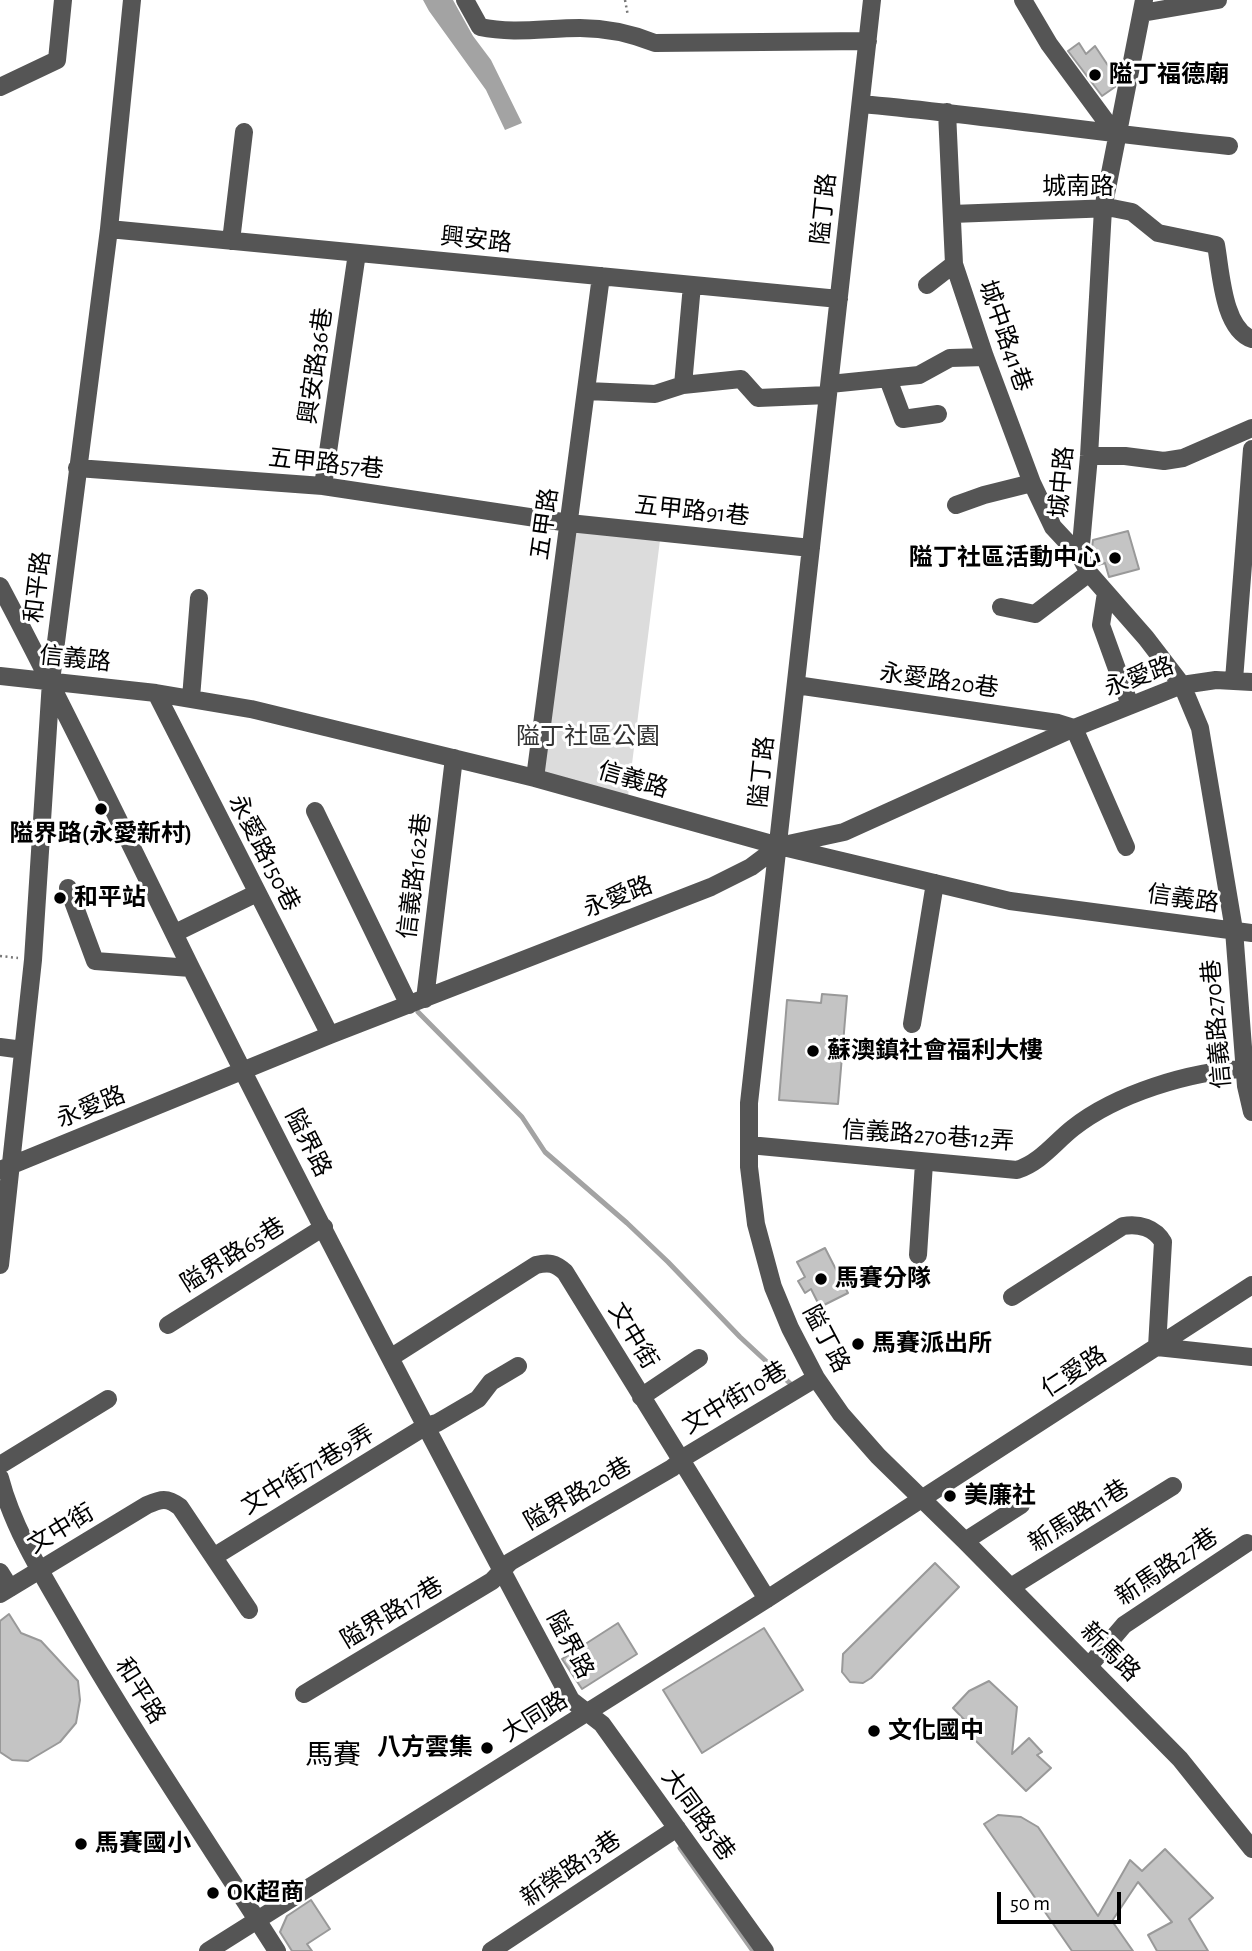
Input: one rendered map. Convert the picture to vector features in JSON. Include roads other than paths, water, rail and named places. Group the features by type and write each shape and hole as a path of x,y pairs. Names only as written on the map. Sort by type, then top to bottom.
{"street":[{"path":"0,87 57,60 63,0"},
{"name":"和平路","path":"0,1265 6,1168 33,960 51,681 109,229 132,0"},
{"path":"466,0 480,27 502,32 605,29 630,33 655,43 868,41"},
{"name":"隘丁路","path":"872,0 750,1103 749,1167 756,1224 773,1287 790,1328 816,1378 855,1431 922,1500"},
{"path":"1023,0 1049,44 1116,135"},
{"path":"1143,7 1218,0"},
{"name":"城中路","path":"1080,556 1089,456 1103,209 1143,7"},
{"path":"861,104 1229,146"},
{"name":"城中路41巷","path":"947,112 954,264 1032,483 1053,527 1080,556"},
{"path":"231,240 244,132"},
{"name":"城南路","path":"952,214 1103,209 1132,212 1158,233 1216,245 1230,316 1239,332 1252,339"},
{"name":"興安路","path":"109,229 839,299"},
{"name":"興安路36巷","path":"323,486 357,253"},
{"path":"927,285 954,264"},
{"name":"五甲路","path":"536,778 601,276"},
{"path":"683,384 692,285"},
{"path":"587,391 655,394 683,384 741,379 758,398 919,375 950,358 985,357"},
{"path":"888,379 902,419 938,414"},
{"path":"1089,456 1125,456 1164,461 1183,458 1252,428"},
{"path":"1243,681 1252,449"},
{"name":"五甲路57巷","path":"77,468 323,486 569,523"},
{"path":"956,505 1032,483"},
{"name":"五甲路91巷","path":"569,523 811,548"},
{"path":"1080,556 1089,573 1146,638 1182,685 1200,728 1243,932"},
{"path":"1001,607 1035,614 1089,573"},
{"name":"隘界路","path":"0,586 51,681 191,968 390,1357 571,1700 587,1713"},
{"path":"1106,593 1101,625 1130,705"},
{"path":"191,698 199,598"},
{"name":"信義路","path":"0,676 156,693 251,709 536,778 779,846 1010,901 1243,932"},
{"name":"永愛路","path":"6,1168 330,1035 710,887 751,867 779,846 844,832 1130,705 1182,685 1243,681"},
{"name":"永愛路20巷","path":"796,685 1058,723 1074,728"},
{"name":"永愛路150巷","path":"156,693 330,1035"},
{"path":"1074,728 1126,847"},
{"name":"信義路162巷","path":"417,1002 454,758"},
{"path":"315,811 417,1002"},
{"path":"912,1024 935,883"},
{"path":"68,888 95,961 191,968"},
{"path":"174,933 257,893"},
{"name":"信義路270巷","path":"1243,932 1244,1069 1252,1112"},
{"path":"0,1047 23,1049"},
{"name":"信義路270巷12弄","path":"749,1145 1017,1170 1041,1157 1074,1128 1110,1106 1197,1074 1244,1069"},
{"path":"918,1255 924,1163"},
{"path":"1012,1297 1124,1226 1133,1224 1158,1233 1163,1242 1157,1347 1252,1357"},
{"name":"隘界路65巷","path":"168,1325 324,1227"},
{"name":"文中街","path":"390,1357 536,1265 547,1262 556,1264 565,1272 767,1599"},
{"name":"仁愛路","path":"922,1500 1252,1285"},
{"path":"641,1397 699,1358"},
{"name":"文中街71巷9弄","path":"215,1556 426,1426 437,1423 478,1399 491,1382 517,1366"},
{"name":"文中街10巷","path":"681,1461 816,1378"},
{"path":"0,1465 108,1399"},
{"name":"隘界路20巷","path":"502,1571 510,1562 681,1461"},
{"name":"和平路","path":"0,1478 20,1531 100,1673 277,1951"},
{"name":"新馬路11巷","path":"1011,1587 1173,1486"},
{"name":"文中街","path":"5,1591 161,1499 171,1500 180,1507 215,1556"},
{"name":"新馬路","path":"922,1500 1180,1759 1252,1849"},
{"name":"大同路","path":"208,1951 922,1500"},
{"path":"965,1541 1020,1505"},
{"name":"新馬路27巷","path":"1089,1666 1124,1625 1247,1543"},
{"path":"215,1556 250,1610"},
{"name":"隘界路17巷","path":"304,1694 492,1581 502,1571"},
{"path":"0,1572 5,1591"},
{"name":"大同路5巷","path":"587,1713 603,1724 765,1951"},
{"name":"新榮路13巷","path":"491,1951 677,1828"}],"waterway":[{"path":"418,1012 522,1117 545,1152 627,1223 740,1337 795,1388"},
{"path":"680,1848 753,1951"}],"place":[{"name":"隘丁福德廟","path":"1095,75"},
{"name":"隘丁社區活動中心","path":"1115,558"},
{"name":"隘界路(永愛新村)","path":"101,809"},
{"name":"和平站","path":"60,898"},
{"name":"蘇澳鎮社會福利大樓","path":"813,1051"},
{"name":"馬賽分隊","path":"821,1279"},
{"name":"馬賽派出所","path":"858,1344"},
{"name":"美廉社","path":"950,1496"},
{"name":"文化國中","path":"874,1731"},
{"name":"八方雲集","path":"487,1748"},
{"name":"馬賽國小","path":"81,1844"},
{"name":"OK超商","path":"213,1893"}],"district":[{"name":"馬賽","path":"333,1756"}],"park label":[{"name":"隘丁社區公園","path":"588,737"}]}
